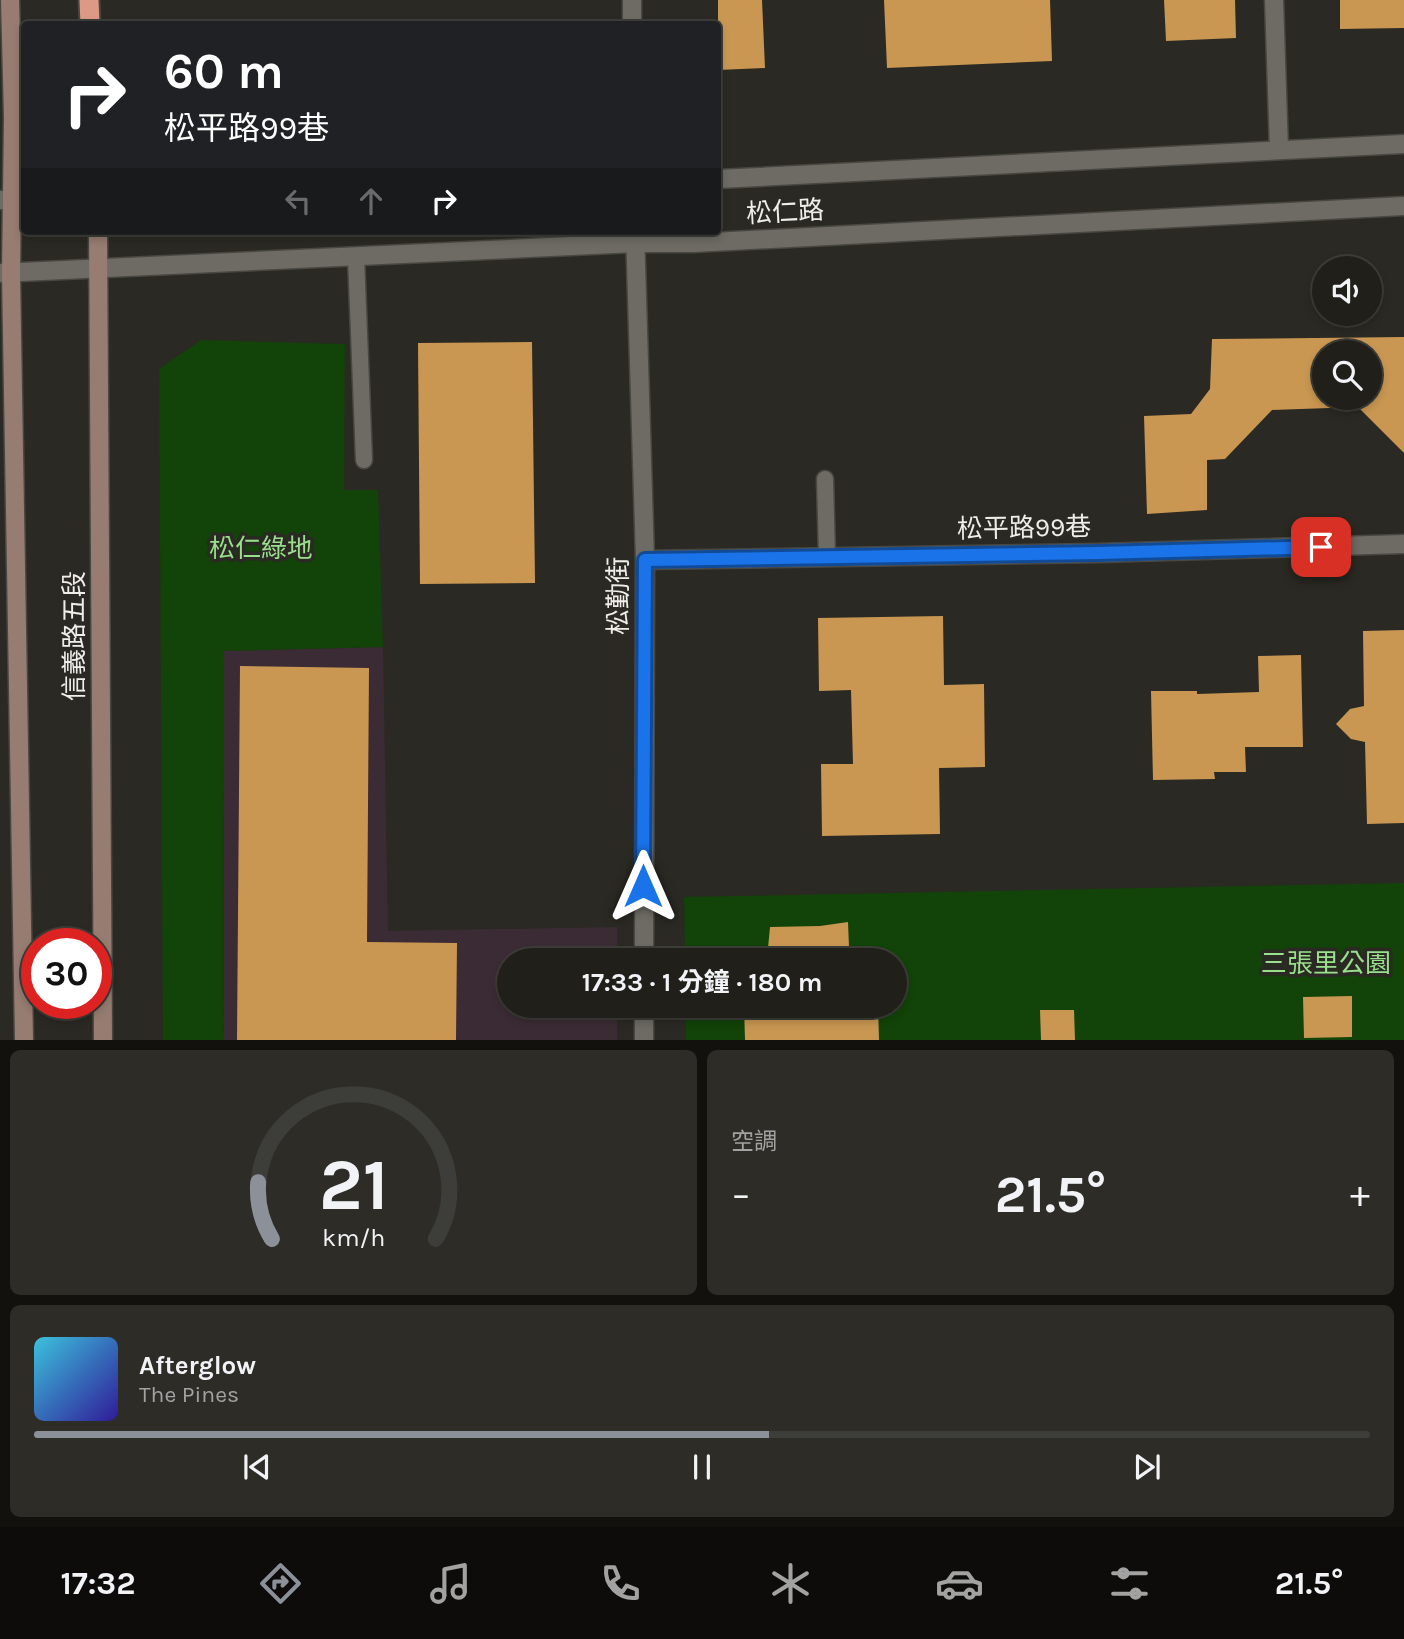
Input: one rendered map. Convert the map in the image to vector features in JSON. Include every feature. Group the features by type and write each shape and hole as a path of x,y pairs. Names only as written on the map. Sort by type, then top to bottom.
{"highway":[{"path":"89,0 90,21"}],"main road":[{"path":"10,0 12,200 6,273 24,1040"},
{"path":"95,21 96,0"},
{"name":"信義路五段","path":"99,235 103,1040"}],"street":[{"path":"632,0 632,21"},
{"path":"1275,0 1279,149"},
{"name":"松仁路","path":"721,179 1404,144"},
{"name":"松仁路","path":"6,273 356,257 635,237 693,243 1404,206"},
{"name":"松勤街","path":"635,237 645,560 643,948"},
{"name":"松平路99巷","path":"645,560 1099,553 1404,544"},
{"path":"644,1018 644,1040"}],"lane":[{"path":"356,257 364,460"},
{"path":"825,479 827,556"}],"shaded area":[{"path":"383,647 388,931 617,927 617,948 497,948 497,1018 617,1018 617,1040 224,1040 223,651"}],"green space":[{"name":"松仁綠地","path":"201,340 345,344 344,490 378,490 383,647 223,651 224,1040 163,1040 159,369"},
{"name":"三張里公園","path":"1404,883 1404,1040 686,1040 686,1018 907,1018 907,948 685,948 684,897"}],"building":[{"path":"718,0 762,0 765,68 721,70 721,21 718,21"},
{"path":"884,0 1050,0 1052,61 887,68"},
{"path":"1164,0 1235,0 1236,38 1166,41"},
{"path":"1340,0 1404,0 1404,28 1340,29"},
{"path":"1404,337 1404,453 1361,410 1382,410 1382,340 1312,340 1312,409 1272,410 1225,459 1207,460 1207,510 1147,514 1144,416 1191,414 1210,389 1212,339"},
{"path":"532,342 535,583 420,584 418,343"},
{"path":"943,616 944,685 984,684 985,767 939,768 940,834 822,836 821,764 853,764 851,690 819,691 818,618"},
{"path":"1404,630 1404,823 1367,824 1365,742 1351,739 1336,724 1350,709 1364,706 1363,631"},
{"path":"1301,655 1303,747 1245,747 1246,772 1214,772 1215,779 1153,780 1151,691 1197,691 1197,694 1259,692 1258,656"},
{"path":"240,666 369,668 367,942 457,943 456,1040 237,1040"},
{"path":"848,922 849,947 877,948 768,948 770,927 820,926"},
{"path":"1352,996 1352,1037 1304,1038 1303,997"},
{"path":"1040,1010 1074,1010 1075,1040 1041,1040"},
{"path":"744,1018 878,1018 879,1040 745,1040"}],"route":[{"path":"643,886 645,560 1321,547"}]}
